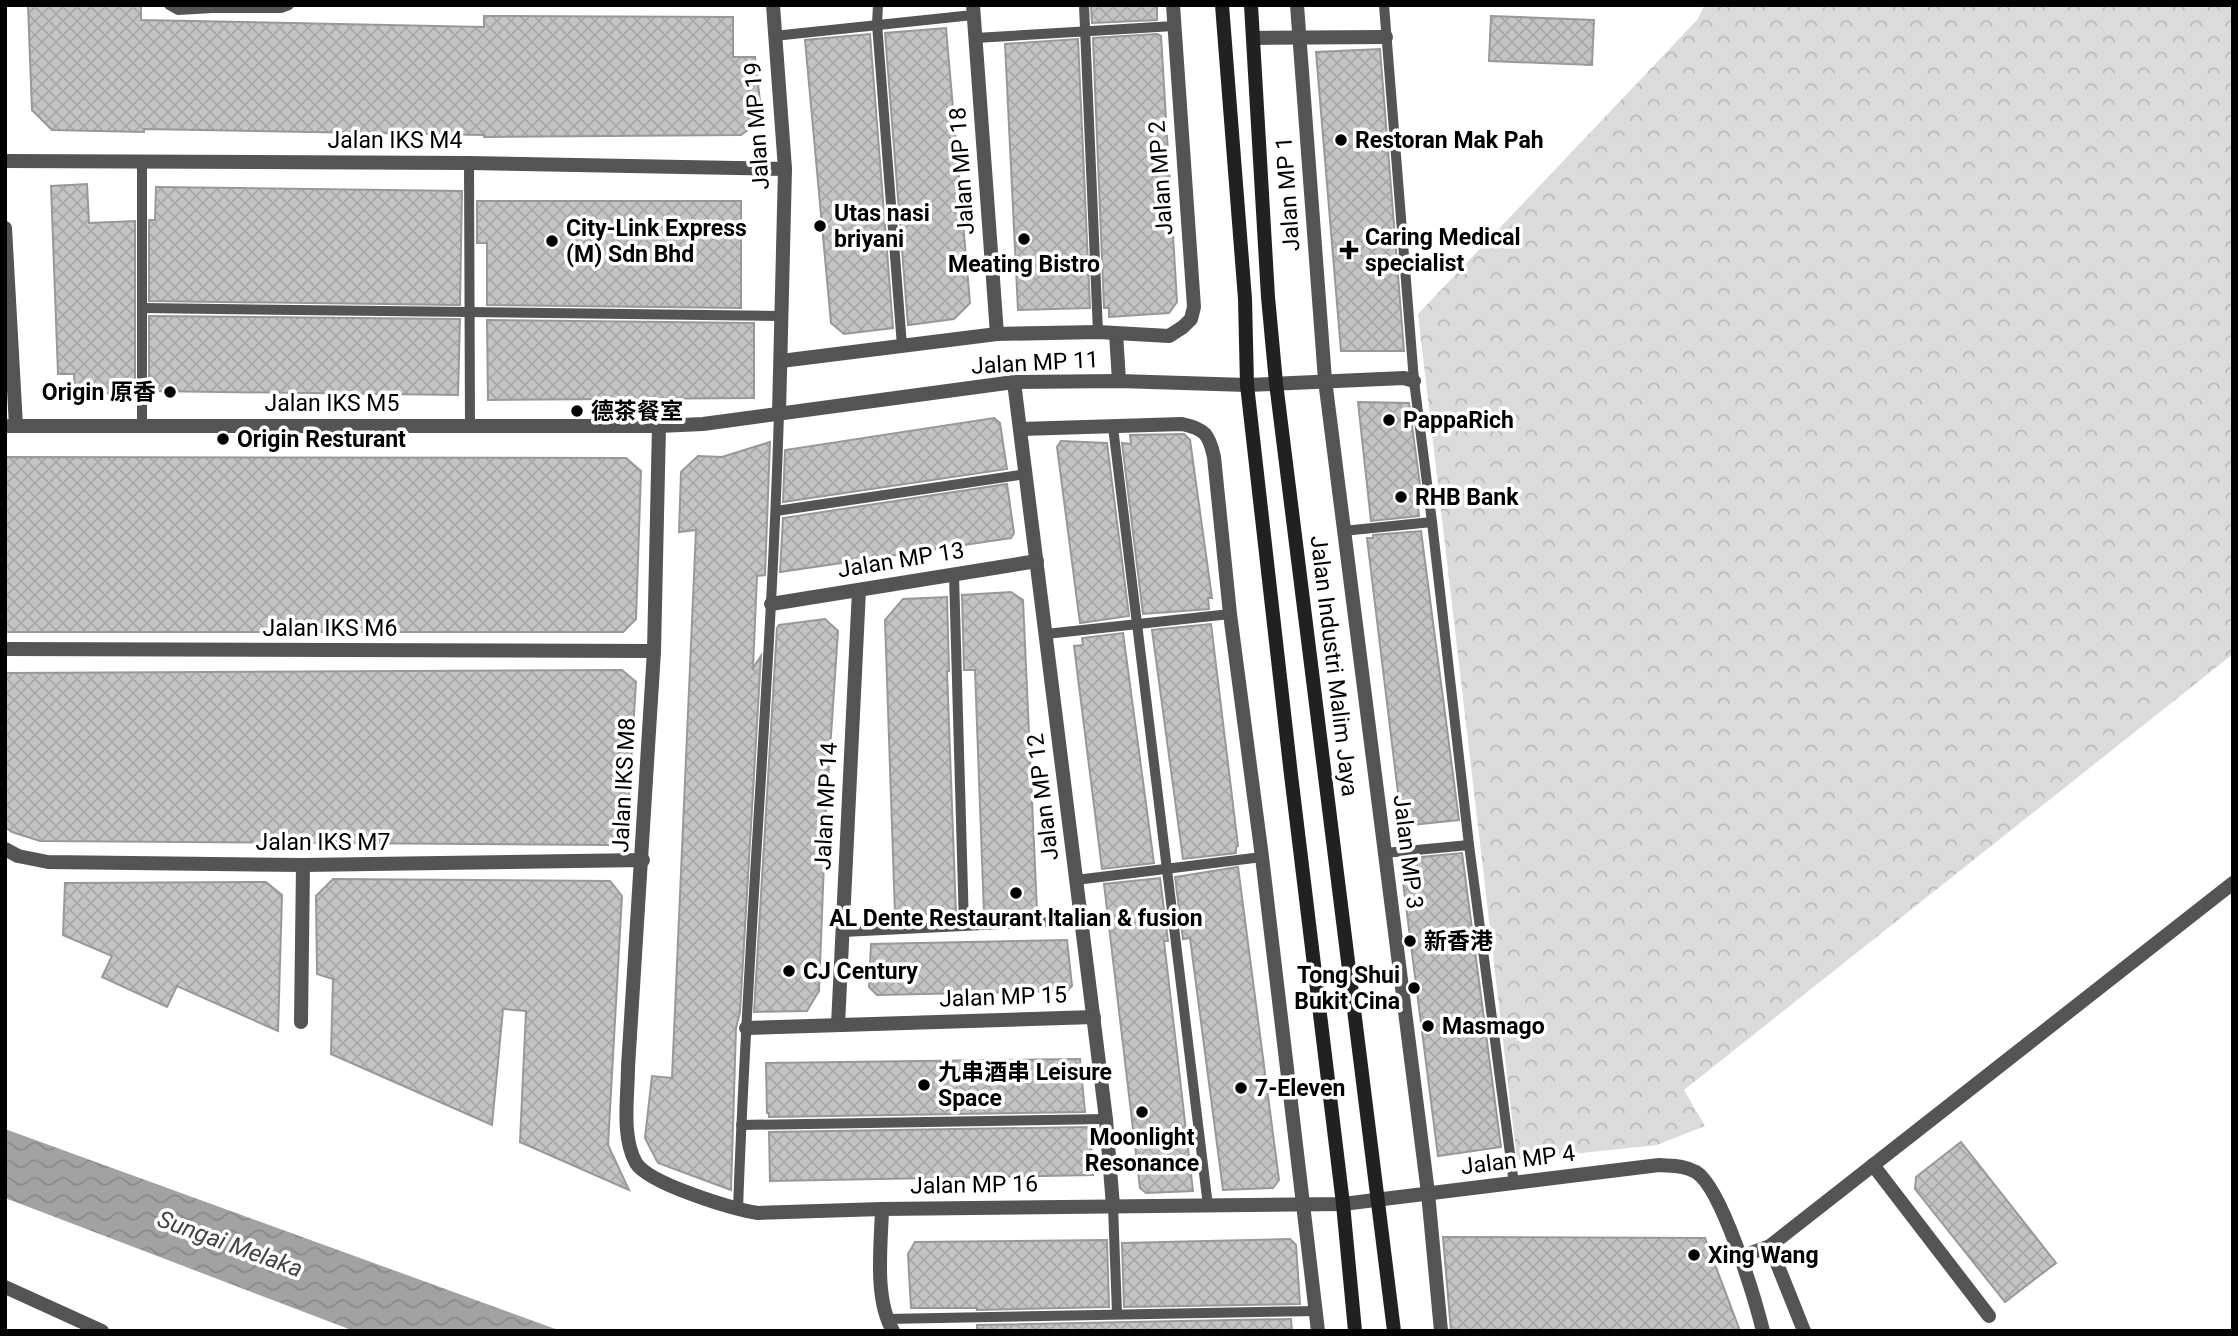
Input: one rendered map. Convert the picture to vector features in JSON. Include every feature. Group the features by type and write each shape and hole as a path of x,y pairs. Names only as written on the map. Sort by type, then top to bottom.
{"main road":[{"path":"1222,5 1245,299 1247,385 1292,788 1343,1204 1355,1331"},
{"name":"Jalan Industri Malim Jaya","path":"1251,5 1268,297 1276,383 1394,1331"}],"street":[{"name":"Jalan MP 19","path":"773,5 785,169 779,413"},
{"name":"Jalan MP 2","path":"1116,333 1169,336 1191,319 1194,307 1172,5"},
{"name":"Jalan MP 1","path":"1297,5 1325,380"},
{"name":"Jalan MP 18","path":"973,10 997,334"},
{"path":"1253,38 1386,37"},
{"name":"Jalan IKS M4","path":"5,161 469,163 785,169"},
{"path":"5,228 10,426"},
{"path":"782,361 997,334 1116,333 1119,381"},
{"name":"Jalan MP 11","path":"659,426 703,424 1014,382 1119,381 1247,385 1404,378 1414,381"},
{"name":"Jalan MP 3","path":"1325,380 1428,1194 1441,1331"},
{"name":"Jalan MP 12","path":"1014,382 1094,1017 1113,1206"},
{"path":"1021,429 1182,424 1198,428 1210,439 1318,1331"},
{"name":"Jalan IKS M5","path":"10,426 659,426"},
{"name":"Jalan IKS M8","path":"630,1146 627,1124 628,1067 654,651 659,426"},
{"name":"Jalan MP 13","path":"771,604 1037,561"},
{"name":"Jalan MP 14","path":"838,1025 859,590"},
{"name":"Jalan IKS M6","path":"5,649 654,651"},
{"name":"Jalan IKS M7","path":"5,849 18,856 48,862 303,866 643,860"},
{"path":"301,1022 303,866"},
{"path":"1763,1331 1740,1257 1769,1245 2233,883"},
{"name":"Jalan MP 15","path":"746,1028 1094,1017"},
{"name":"Jalan MP 16","path":"630,1146 637,1164 648,1174 704,1199 738,1210 758,1213 881,1209 1343,1204"},
{"path":"1873,1165 1989,1316"},
{"name":"Jalan MP 4","path":"1343,1204 1659,1166 1680,1166 1697,1173 1711,1188 1740,1257"},
{"path":"881,1209 881,1296 889,1325"},
{"path":"1769,1245 1804,1331"},
{"path":"5,1287 102,1331"}],"lane":[{"path":"169,5 178,10 212,7 281,8 289,5"},
{"path":"878,5 877,24 902,346"},
{"path":"1084,5 1098,332"},
{"path":"1384,5 1414,381 1469,845 1514,1184"},
{"path":"774,36 973,10"},
{"path":"975,38 1174,26"},
{"path":"142,161 142,426"},
{"path":"469,163 470,427"},
{"path":"143,308 782,316"},
{"path":"738,1210 779,413"},
{"path":"1113,427 1208,1206"},
{"path":"776,511 1026,474"},
{"path":"1343,531 1432,522"},
{"path":"954,575 964,926"},
{"path":"1046,634 1230,614"},
{"path":"1385,853 1469,845"},
{"path":"1076,880 1262,858"},
{"path":"843,932 1082,920"},
{"path":"741,1125 1106,1119"},
{"path":"1113,1206 1117,1313"},
{"path":"889,1325 1117,1313 1316,1311"}],"green space":[{"path":"1705,5 2233,5 2233,654 1684,1090 1705,1126 1657,1145 1517,1160 1418,314 1697,20"}],"water":[{"name":"Sungai Melaka","path":"5,1129 561,1331 354,1331 5,1198"}],"building":[{"path":"28,5 141,5 141,20 484,27 484,16 733,17 733,57 755,57 762,119 741,135 484,137 144,129 144,132 52,130 32,110"},
{"path":"1091,5 1157,5 1157,20 1092,23"},
{"path":"1491,16 1594,20 1592,65 1489,61"},
{"path":"946,28 970,303 954,319 908,325 885,33"},
{"path":"870,34 893,328 844,334 831,323 805,40"},
{"path":"1157,34 1161,36 1177,302 1169,313 1109,317 1109,308 1104,308 1093,38"},
{"path":"1078,39 1090,308 1018,310 1005,44"},
{"path":"1380,49 1404,351 1341,351 1316,52"},
{"path":"87,184 89,223 135,221 135,391 75,396 74,374 58,374 51,186"},
{"path":"156,187 462,191 460,305 149,301 149,220 155,220"},
{"path":"477,201 741,201 741,308 487,305 487,243 477,243"},
{"path":"149,316 460,319 458,395 149,391"},
{"path":"487,320 754,323 754,398 488,400"},
{"path":"1358,402 1409,403 1423,507 1418,507 1419,516 1371,521"},
{"path":"994,418 1000,423 1007,469 783,502 785,450"},
{"path":"1184,434 1190,440 1212,598 1208,598 1209,609 1143,614 1122,443 1131,444 1130,435"},
{"path":"1061,441 1107,443 1129,616 1080,623 1057,447"},
{"path":"770,442 765,575 757,576 753,668 761,656 740,1012 736,1028 731,1190 658,1163 645,1138 652,1076 672,1078 696,530 679,532 681,472 698,456 722,457"},
{"path":"5,457 626,458 641,471 636,619 623,632 5,632"},
{"path":"1007,484 1014,533 1011,538 780,572 783,518"},
{"path":"1421,531 1459,820 1402,826 1367,538 1373,538 1373,535"},
{"path":"1011,592 1023,600 1037,911 984,914 975,670 964,670 962,595"},
{"path":"947,597 947,671 956,914 895,914 885,620 903,599"},
{"path":"825,619 838,631 826,810 819,991 807,1011 754,1012 777,628 779,625"},
{"path":"1211,624 1238,846 1236,853 1183,859 1152,630"},
{"path":"1123,633 1154,863 1102,869 1074,646 1083,645 1082,638"},
{"path":"622,670 636,682 627,829 612,845 40,841 5,827 5,673"},
{"path":"1462,853 1501,1147 1438,1156 1400,859"},
{"path":"1238,867 1279,1180 1273,1188 1223,1190 1190,938 1183,939 1175,877"},
{"path":"1160,878 1168,941 1164,941 1193,1191 1146,1193 1140,1188 1104,884"},
{"path":"333,879 610,881 622,896 608,1145 629,1190 520,1142 526,1011 503,1009 492,1125 331,1054 333,979 317,974 316,896"},
{"path":"266,882 282,895 278,1031 177,986 167,1007 102,977 112,956 63,935 65,883"},
{"path":"1067,940 1072,986 1067,991 877,995 869,987 871,944"},
{"name":"九串酒串 Leisure Space","path":"1080,1059 1085,1112 769,1117 767,1113 766,1063"},
{"path":"1090,1127 1093,1175 770,1181 769,1132"},
{"path":"1961,1142 2056,1263 2005,1302 1915,1189 1916,1177"},
{"path":"1443,1237 1705,1238 1740,1331 1451,1331"},
{"path":"1290,1239 1296,1245 1300,1304 1124,1307 1122,1243"},
{"path":"1107,1240 1109,1307 977,1310 911,1308 908,1254 915,1242"},
{"path":"1291,1319 1292,1331 977,1331 977,1325"}],"place":[{"name":"Restoran Mak Pah","path":"1341,140"},
{"name":"Utas nasi briyani","path":"820,226"},
{"name":"Meating Bistro","path":"1024,239"},
{"name":"City-Link Express (M) Sdn Bhd","path":"552,241"},
{"name":"Caring Medical specialist","path":"1349,250"},
{"name":"Origin 原香","path":"170,392"},
{"name":"德茶餐室","path":"577,411"},
{"name":"PappaRich","path":"1389,420"},
{"name":"Origin Resturant","path":"223,439"},
{"name":"RHB Bank","path":"1401,497"},
{"name":"AL Dente Restaurant ltalian & fusion","path":"1016,893"},
{"name":"新香港","path":"1410,941"},
{"name":"CJ Century","path":"789,971"},
{"name":"Tong Shui Bukit Cina","path":"1414,988"},
{"name":"Masmago","path":"1428,1026"},
{"name":"九串酒串 Leisure Space","path":"924,1085"},
{"name":"7-Eleven","path":"1241,1088"},
{"name":"Moonlight Resonance","path":"1142,1112"},
{"name":"Xing Wang","path":"1694,1255"}]}
